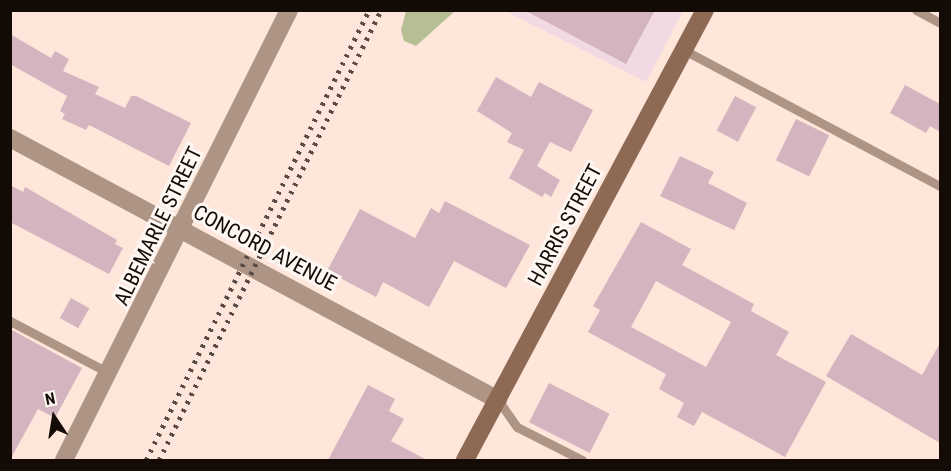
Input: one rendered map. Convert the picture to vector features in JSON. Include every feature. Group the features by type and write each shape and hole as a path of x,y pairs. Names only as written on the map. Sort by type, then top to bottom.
{"street":[{"name":"ALBEMARLE STREET","path":"64,460 183,230 289,10"},
{"name":"HARRIS STREET","path":"465,460 705,10"},
{"name":"CONCORD AVENUE","path":"10,138 498,400"}],"lane":[{"path":"916,10 940,23"},
{"path":"684,51 940,186"},
{"path":"10,321 110,374"},
{"path":"498,400 518,427 582,460"}],"shaded area":[{"path":"505,11 683,11 646,82"}],"green space":[{"path":"406,10 455,11 416,46 404,41 401,30"}],"building":[{"path":"524,10 655,10 626,64"},
{"path":"10,34 51,58 55,51 69,59 63,71 99,87 95,94 125,108 131,96 136,96 191,123 169,166 89,125 86,130 62,119 65,114 60,111 67,96 10,64"},
{"path":"496,77 531,97 539,82 593,110 571,152 550,142 537,166 560,180 551,197 545,193 542,197 509,178 524,150 507,142 512,133 477,111"},
{"path":"905,85 940,104 940,132 930,126 926,133 890,113"},
{"path":"735,96 756,107 738,142 717,130"},
{"path":"796,119 829,135 809,177 776,160"},
{"path":"680,156 714,172 708,183 747,203 734,230 660,196"},
{"path":"10,185 23,192 25,187 117,240 115,244 123,248 109,274 10,222"},
{"path":"445,201 530,245 506,288 454,261 429,307 383,282 376,297 327,271 360,209 415,238 431,208 439,213"},
{"path":"641,222 691,249 682,265 754,304 751,311 789,332 776,355 826,382 785,457 702,412 694,426 677,417 684,403 659,389 666,374 588,332 600,310 593,306","holes":["656,281 731,322 706,367 631,327"]},
{"path":"71,298 89,308 78,328 60,318"},
{"path":"10,329 82,368 55,418 38,409 10,460"},
{"path":"851,334 922,375 940,343 940,443 826,376"},
{"path":"549,383 610,414 590,453 529,422"},
{"path":"368,385 395,399 389,411 404,419 391,441 427,460 328,460"}],"railway":[{"path":"146,460 369,10"},
{"path":"159,460 381,10"}]}
